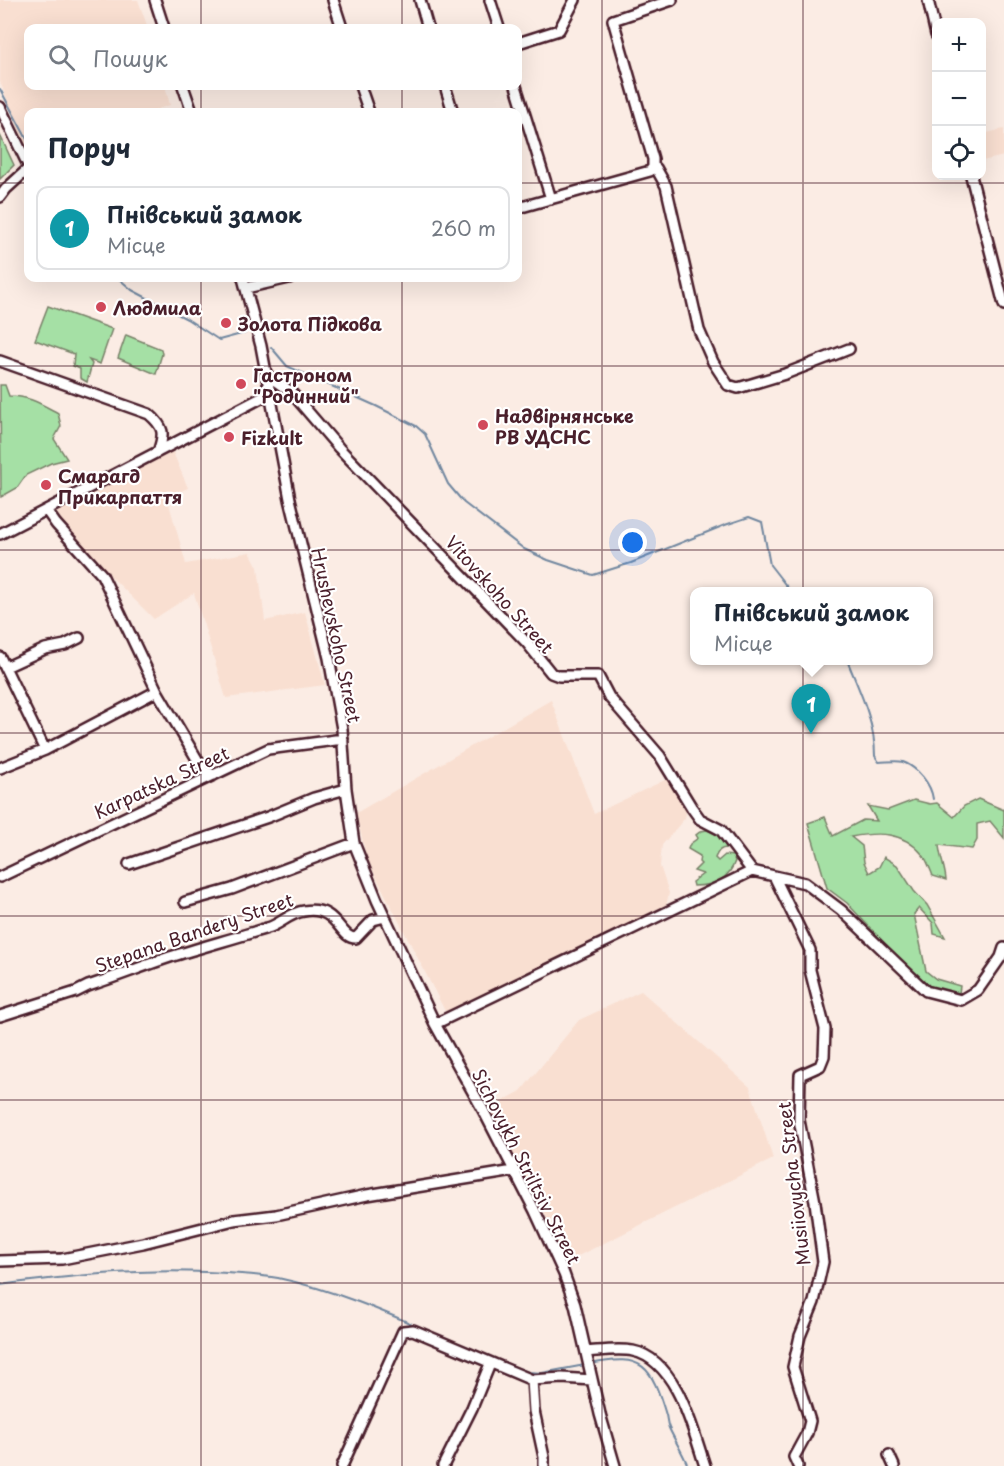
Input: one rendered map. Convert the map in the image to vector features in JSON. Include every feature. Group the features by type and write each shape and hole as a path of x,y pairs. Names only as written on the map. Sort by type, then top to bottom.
{"street":[{"path":"157,0 163,24"},
{"path":"333,0 341,24"},
{"path":"420,0 427,24"},
{"path":"490,0 498,24"},
{"path":"522,42 559,30 575,0"},
{"path":"672,0 613,20 655,167 666,186 699,330 713,362 728,385 738,388 785,374 849,350"},
{"path":"928,0 932,18"},
{"path":"184,90 191,108"},
{"path":"361,90 368,108"},
{"path":"446,90 452,108"},
{"path":"517,90 551,199"},
{"path":"0,107 24,157"},
{"path":"522,207 650,171 655,167"},
{"path":"0,197 24,173"},
{"path":"972,180 1004,305"},
{"name":"Hrushevskoho Street","path":"244,282 267,375 290,499 329,658 343,739 346,789 354,843 385,917 435,1024"},
{"path":"246,288 272,282"},
{"path":"0,361 149,414 170,437 180,440"},
{"name":"Vitovskoho Street","path":"267,375 291,392 339,448 526,643 551,673 559,676 597,676 609,697 660,756 700,819 721,830 752,871"},
{"path":"0,534 270,395"},
{"path":"158,452 163,439 163,431"},
{"path":"46,510 102,575 157,691 204,771 214,775"},
{"path":"6,667 45,649 65,645 79,638"},
{"path":"0,657 45,750"},
{"path":"0,768 45,750 157,691"},
{"name":"Karpatska Street","path":"0,877 268,749 343,739"},
{"path":"129,864 268,817 314,798 346,789"},
{"path":"185,902 232,889 354,843"},
{"path":"435,1024 752,871 805,883 841,910 926,991 961,1000 978,990 1001,957 1004,948"},
{"name":"Musiiovycha Street","path":"774,876 810,950 810,970 825,1029 824,1056 820,1066 800,1075 799,1120 815,1202 823,1262 814,1302 800,1336 793,1367 810,1421 807,1433 794,1457 798,1466"},
{"name":"Stepana Bandery Street","path":"0,1016 76,992 170,957 275,926 292,914 314,910 329,915 351,938 356,938 373,920 385,917"},
{"name":"Sichovykh Striltsiv Street","path":"435,1024 536,1210 564,1274 575,1305 600,1414 615,1466"},
{"path":"0,1261 62,1259 143,1243 234,1220 276,1215 367,1195 514,1171"},
{"path":"342,1466 403,1331 413,1330 532,1380 591,1375"},
{"path":"587,1356 626,1350 642,1353 653,1361 667,1376 681,1398 705,1466"},
{"path":"443,1466 490,1364"},
{"path":"532,1380 534,1411 544,1466"},
{"path":"890,1455 894,1466"}],"shaded area":[{"path":"0,0 138,0 147,24 24,24 24,90 166,90 170,105 161,108 24,108 24,143 0,82"},
{"path":"1004,129 1004,156 986,160 986,133"},
{"path":"172,450 188,488 167,497 186,564 250,552 258,567 265,621 305,612 325,685 226,698 194,593 154,619 50,516"},
{"path":"551,700 594,814 669,778 687,808 685,818 662,845 660,866 669,893 666,906 446,1013 367,859 356,813"},
{"path":"641,991 750,1087 773,1159 570,1260 488,1109 521,1091 579,1020"}],"green space":[{"path":"0,135 14,165 0,179"},
{"path":"48,306 112,329 100,364 89,360 92,364 87,382 80,378 80,369 73,366 74,354 35,340"},
{"path":"126,335 161,349 162,354 156,374 118,358"},
{"path":"0,385 5,385 9,396 29,399 58,413 61,426 54,439 67,459 51,463 26,475 17,488 1,497"},
{"path":"978,799 1004,810 1004,838 990,821 977,824 977,840 972,849 939,845 946,880 933,876 924,856 907,841 880,834 851,837 862,846 864,862 869,873 879,867 884,857 897,865 914,891 927,905 945,937 934,934 933,923 919,908 914,914 926,971 936,979 960,986 959,993 931,987 914,975 847,903 827,888 808,823 825,817 833,836 863,820 877,821 868,806 888,810 914,800 930,804 937,803 954,817 964,806"},
{"path":"707,830 720,837 727,848 720,850 715,858 718,861 725,855 733,856 735,861 729,873 719,881 693,886 692,882 703,874 694,871 701,864 700,856 688,849 690,844 698,838 696,835"}],"waterway":[{"path":"0,89 24,134"},
{"path":"123,282 132,290 187,319 219,340 245,333"},
{"path":"271,347 287,366 416,426 425,434 448,484 464,503 524,549 548,560 593,575 631,563 749,517 762,522 770,565 787,587"},
{"path":"849,665 870,719 875,756 879,762 901,761 914,768 927,782 933,799"},
{"path":"0,1285 128,1272 214,1272 278,1278 346,1297 454,1342"},
{"path":"470,1349 528,1372 542,1373 585,1365"},
{"path":"591,1364 623,1360 634,1362 649,1374 661,1398 668,1426 688,1466"}],"place":[{"name":"Людмила","path":"101,307"},
{"name":"Золота Підкова","path":"226,323"},
{"name":"Гастроном \"Родинний\"","path":"241,384"},
{"name":"Надвірнянське РВ УДСНС","path":"483,425"},
{"name":"Fizkult","path":"229,437"},
{"name":"Смарагд Прикарпаття","path":"46,485"},
{"name":"Пнівський замок","path":"811,734"}]}
